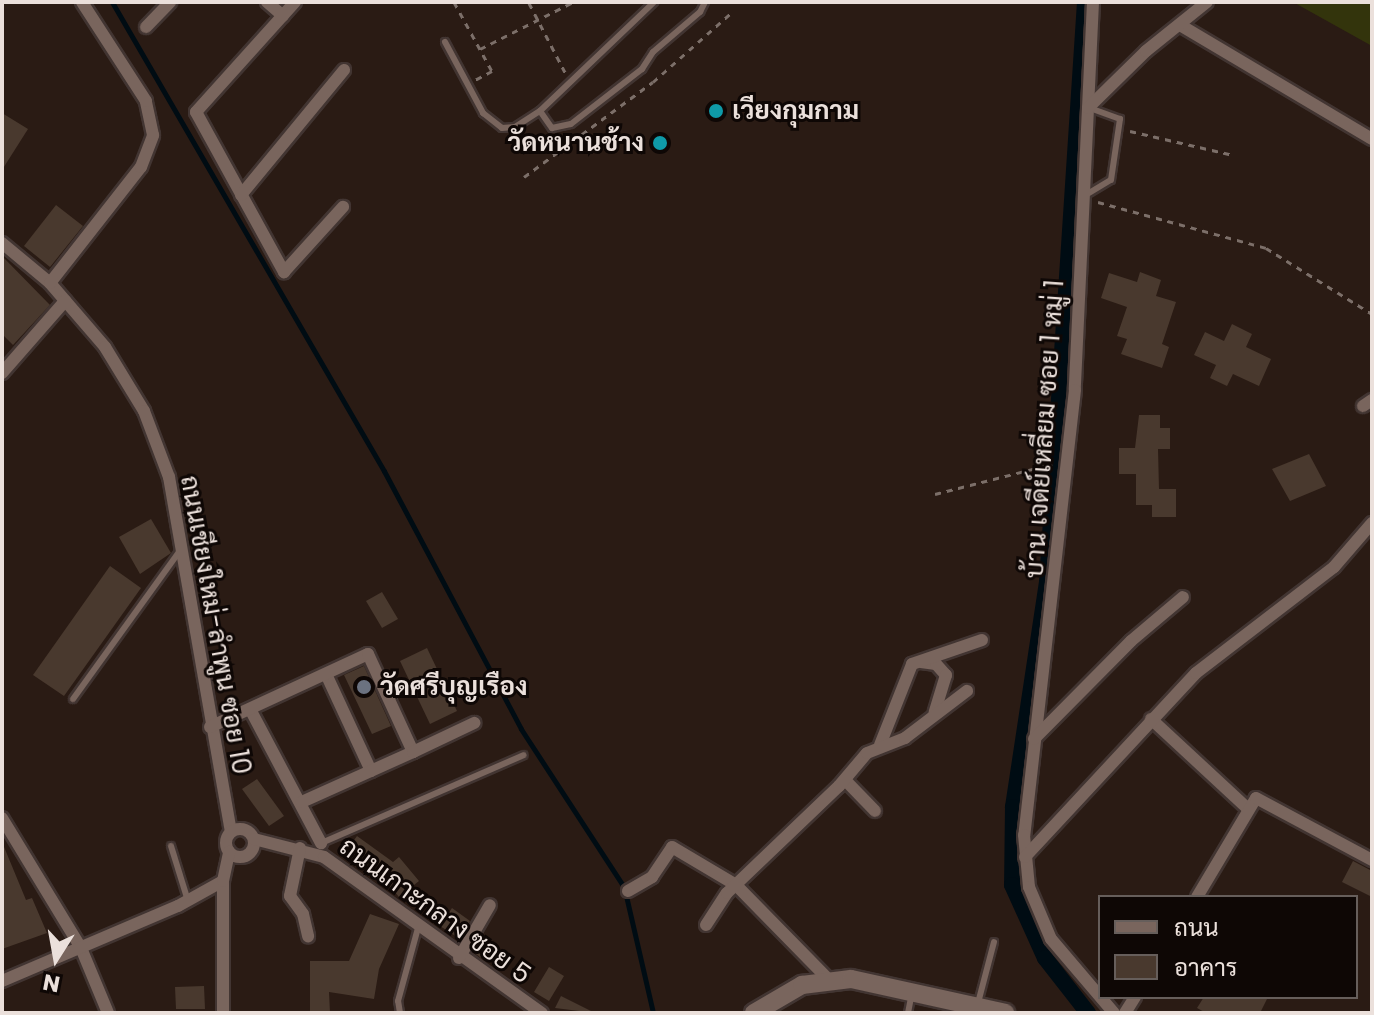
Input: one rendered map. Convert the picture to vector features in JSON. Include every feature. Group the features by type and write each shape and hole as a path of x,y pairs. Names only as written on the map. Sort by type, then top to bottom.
{"street":[{"path":"50,283 141,167 153,135 146,101 82,2"},
{"path":"146,27 170,2"},
{"path":"267,2 283,16"},
{"path":"295,2 196,112 284,272 343,207"},
{"name":"บ้าน เจดีย์เหลี่ยม ซอย 1 หมู่ 1","path":"1093,2 1087,194 1075,390 1034,739 1025,857 1029,887 1051,939 1098,994"},
{"path":"1088,108 1207,2"},
{"path":"1180,25 1372,139"},
{"path":"241,195 344,70"},
{"name":"ถนนเชียงใหม่-ลำพูน ซอย 10","path":"2,243 50,283 105,347 144,411 169,477 210,727 231,832"},
{"path":"2,373 65,301"},
{"path":"1025,857 1196,673 1334,567 1372,523"},
{"path":"1034,739 1131,641 1183,597"},
{"path":"880,745 912,664 982,640"},
{"path":"210,727 368,654 413,752"},
{"path":"918,662 936,664 946,675 933,717"},
{"path":"326,674 371,771"},
{"path":"706,925 736,885 845,780 867,753 880,745 905,738 967,691"},
{"path":"250,709 302,802 310,847 290,896 303,914 308,936"},
{"path":"1151,719 1252,803 1372,860"},
{"path":"302,802 474,723"},
{"path":"845,780 875,811"},
{"path":"1198,895 1252,803"},
{"path":"2,818 6,836 81,948 108,1013"},
{"path":"223,1013 223,881 229,852 225,842 231,832 247,831 254,839 249,855 238,858 229,852"},
{"name":"ถนนเกาะกลาง ซอย 5","path":"254,839 310,847 381,895 418,928 459,958 542,1013"},
{"path":"628,891 652,877 669,847 736,885 828,979"},
{"path":"2,981 188,901 223,881"},
{"path":"459,958 490,905"},
{"path":"754,1013 802,985 828,979 912,991 1005,1013"}],"lane":[{"path":"445,42 471,82 483,113 502,128 515,127 540,111 654,2"},
{"path":"540,111 552,128 571,124 642,69 653,52 700,12 705,2"},
{"path":"1087,194 1111,180 1120,119 1088,108"},
{"path":"73,699 181,549"},
{"path":"310,847 524,755"},
{"path":"171,846 188,901"},
{"path":"400,1013 398,1001 418,928"},
{"path":"979,1009 994,942"},
{"path":"908,1013 912,991"}],"path":[{"path":"454,2 492,71 471,82 481,92"},
{"path":"480,49 573,2"},
{"path":"529,3 570,81"},
{"path":"524,177 653,82 731,13"},
{"path":"557,81 566,72"},
{"path":"1118,129 1233,155"},
{"path":"1087,194 1097,202 1266,248 1372,314"},
{"path":"935,494 1045,465"}],"shaded area":[{"path":"1293,2 1372,2 1372,46"}],"building":[{"path":"2,113 28,129 2,170"},
{"path":"56,205 83,226 50,267 24,246"},
{"path":"2,256 50,305 13,345 2,334"},
{"path":"1140,272 1161,280 1156,296 1176,302 1162,344 1169,347 1162,368 1121,354 1127,339 1117,336 1127,307 1101,298 1109,273 1137,282"},
{"path":"1232,324 1252,334 1246,347 1271,359 1259,386 1233,374 1227,386 1210,378 1216,365 1194,355 1205,332 1224,341"},
{"path":"1139,415 1160,415 1160,428 1170,428 1170,449 1158,449 1159,489 1176,489 1176,517 1152,517 1152,505 1136,505 1136,474 1119,474 1119,448 1135,448"},
{"path":"1309,454 1326,486 1290,501 1272,469"},
{"path":"151,519 171,553 140,574 119,537"},
{"path":"110,566 141,588 64,696 33,675"},
{"path":"382,592 398,619 382,628 366,601"},
{"path":"427,648 457,711 430,724 400,661"},
{"name":"วัดศรีบุญเรือง","path":"364,666 391,726 372,734 344,675"},
{"path":"257,779 284,816 269,826 242,789"},
{"path":"357,836 393,862 399,857 419,881 399,897 371,864 367,871 344,854"},
{"path":"2,842 26,900 32,898 47,933 2,949"},
{"path":"1353,861 1372,871 1372,897 1342,882"},
{"path":"452,908 470,921 460,939 440,926"},
{"path":"370,914 399,924 379,969 374,999 329,992 330,1013 310,1013 310,961 349,961"},
{"path":"482,937 494,945 484,960 473,952"},
{"path":"549,967 564,976 549,1001 534,992"},
{"path":"204,986 205,1009 176,1009 175,987"},
{"path":"561,996 595,1013 555,1008"},
{"path":"1203,999 1267,999 1260,1013 1206,1013 1197,1008"}],"waterway":[{"path":"112,2 384,471 521,729 624,887 653,1013"},
{"path":"1085,2 1047,582 1013,807 1012,885 1045,958 1088,1013"}],"place":[{"name":"เวียงกุมกาม","path":"716,111"},
{"name":"วัดหนานช้าง","path":"660,143"},
{"name":"วัดศรีบุญเรือง","path":"364,687"}]}
